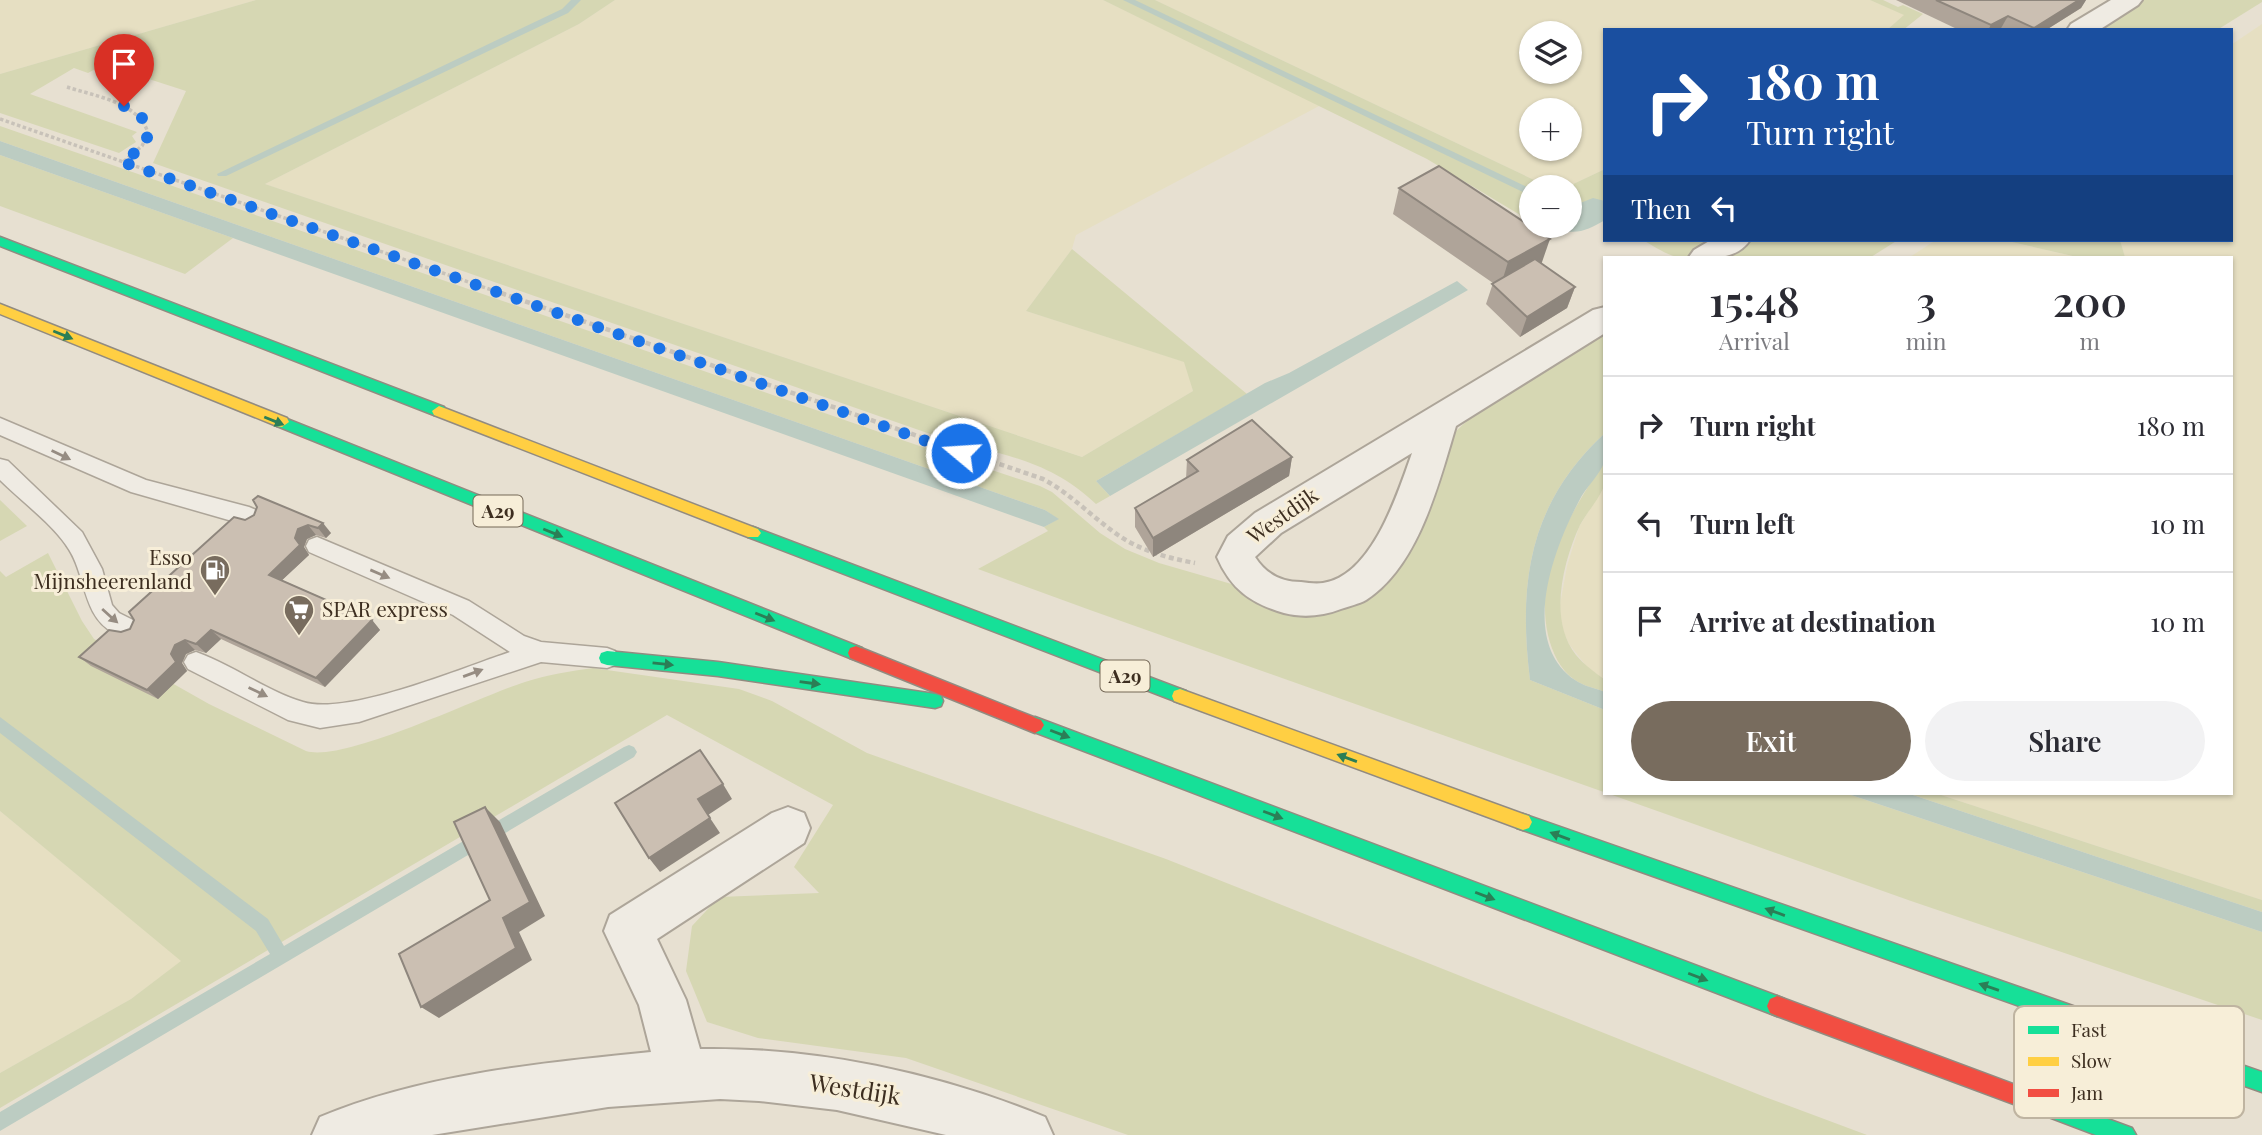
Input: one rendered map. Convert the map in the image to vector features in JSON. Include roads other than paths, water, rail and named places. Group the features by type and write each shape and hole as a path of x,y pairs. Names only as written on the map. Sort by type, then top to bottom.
{"highway":[{"name":"A29","path":"0,241 1073,657 1498,813 2046,1006"},
{"name":"A29","path":"0,309 996,710 2014,1095"},
{"name":"A29","path":"607,658 718,669 996,710"},
{"name":"A29","path":"2244,1076 2262,1082"},
{"name":"A29","path":"2078,1118 2125,1135"}],"street":[{"path":"2083,28 2129,0"},
{"path":"1707,256 1731,242"},
{"name":"Westdijk","path":"1440,419 1424,469 1393,544 1366,580 1334,596 1314,599 1280,595 1257,585 1246,576 1236,556 1241,547 1268,523 1603,319"},
{"path":"678,1075 678,1054 665,1006 627,931 788,828"},
{"name":"Westdijk","path":"338,1135 406,1114 468,1102 678,1075 723,1074 772,1077 865,1090 927,1103 1027,1135"}],"lane":[{"path":"0,426 74,461 160,494 228,507 253,518"},
{"path":"0,467 74,538 91,569 102,609 111,620 131,630"},
{"name":"A29","path":"317,547 461,608 516,644 541,652 607,658"},
{"name":"A29","path":"196,662 297,712 320,717 359,710 405,697 541,652"}],"waterway":[{"path":"222,174 565,11 576,0"},
{"path":"1128,0 1519,187"},
{"path":"1582,216 1593,210"},
{"path":"0,724 262,925 281,957"},
{"path":"281,957 629,752"},
{"path":"0,1122 281,957"}],"place":[{"name":"Esso Mijnsheerenland","path":"215,597"},
{"name":"SPAR express","path":"299,637"}]}
